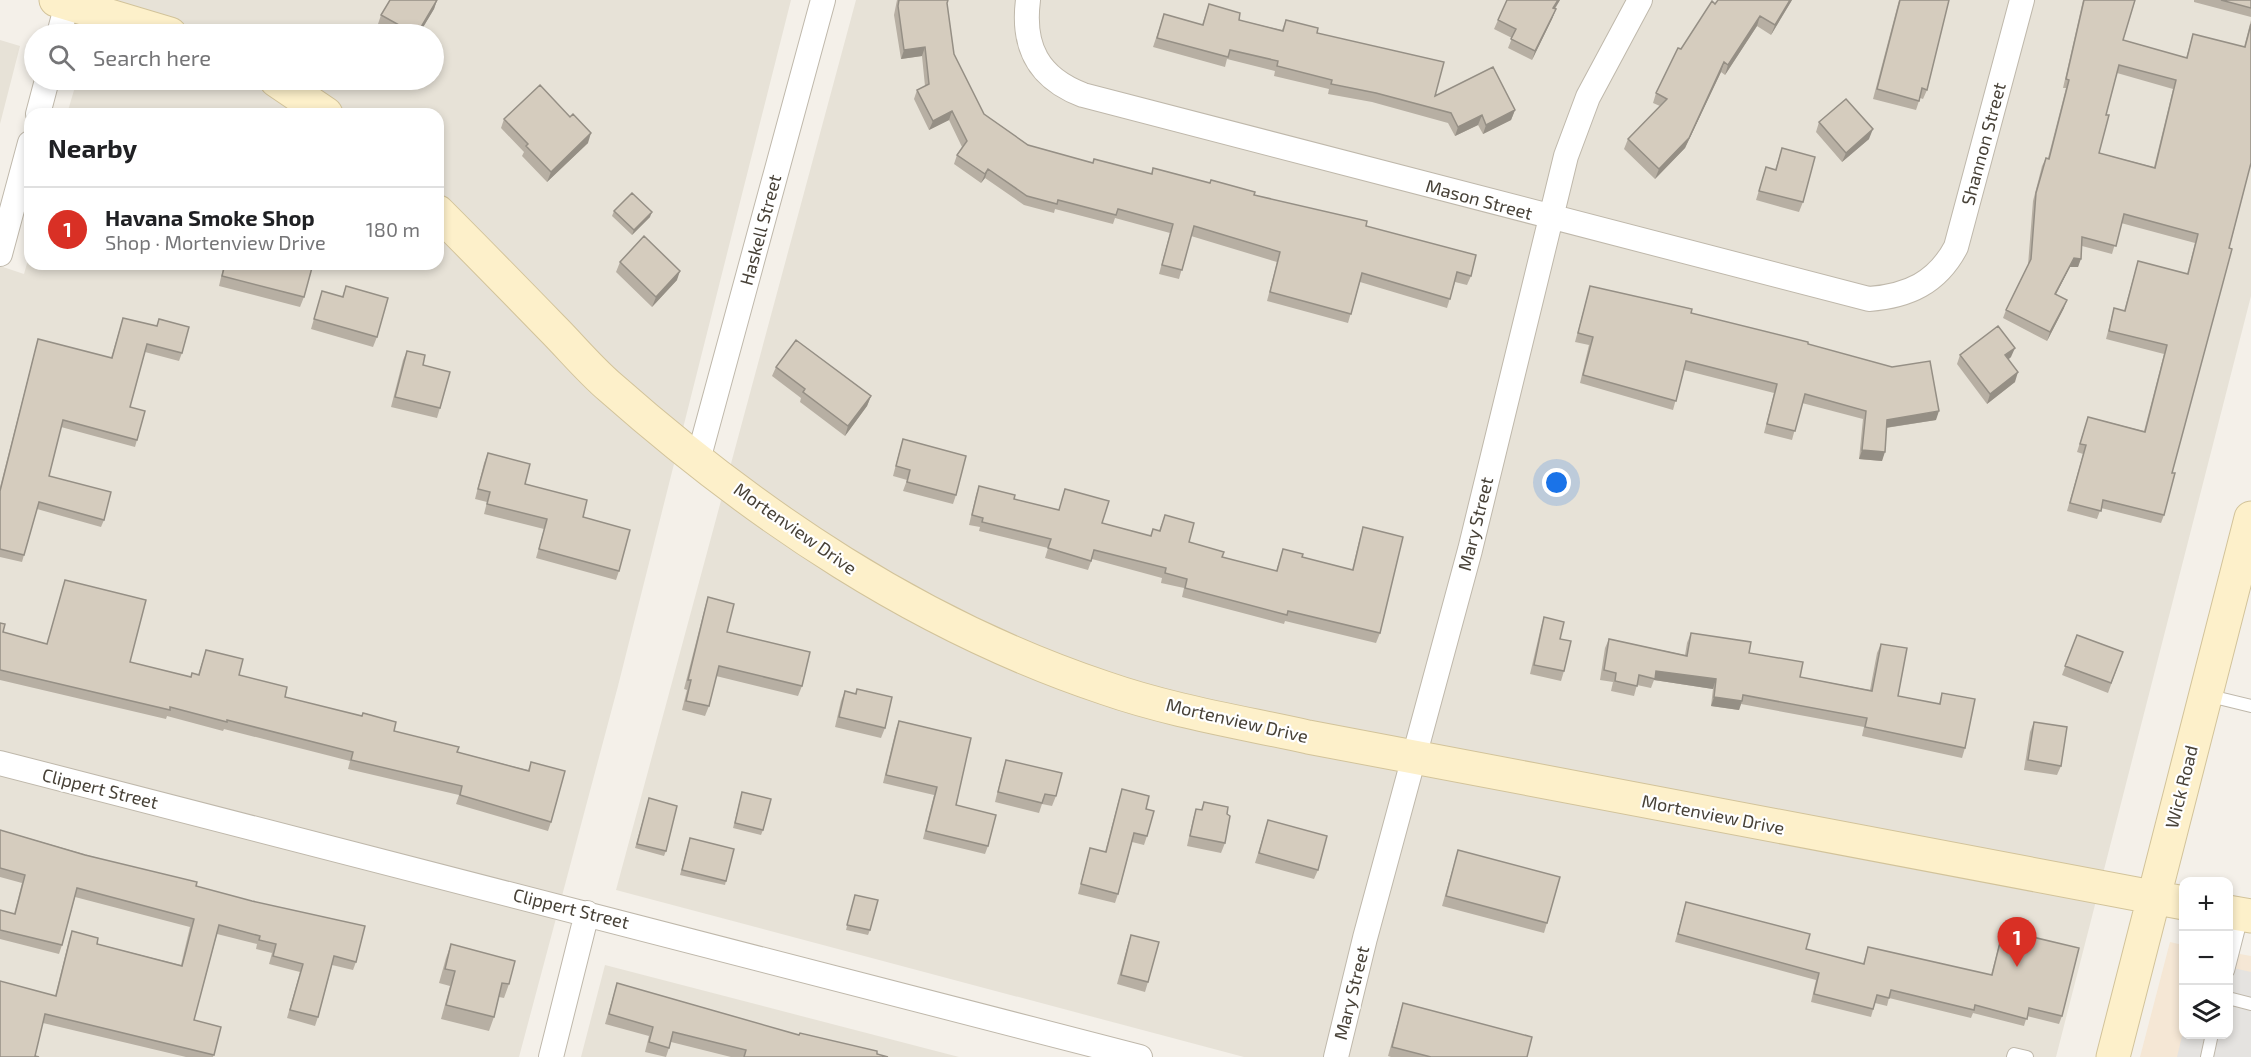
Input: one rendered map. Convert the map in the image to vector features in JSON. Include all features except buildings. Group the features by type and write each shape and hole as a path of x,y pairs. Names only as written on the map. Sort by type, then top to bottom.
{"street":[{"name":"Haskell Street","path":"698,460 823,0"},
{"name":"Mason Street","path":"1028,0 1027,34 1037,60 1057,83 1083,95 1551,219 1869,299 1894,297 1914,291 1930,279"},
{"name":"Mary Street","path":"1336,1057 1365,938 1470,550 1566,156 1588,98 1640,0"},
{"name":"Shannon Street","path":"1930,279 1948,261 1961,232 2022,0"},
{"path":"61,24 64,1 138,24"},
{"path":"40,108 44,90"},
{"path":"291,90 317,108"},
{"path":"0,254 24,165"},
{"name":"Mortenview Drive","path":"444,218 608,386 698,460 783,525 872,582 967,632 1038,664 1107,689 1172,707 1415,759 2168,900"},
{"name":"Wick Road","path":"2113,1057 2168,900 2205,695 2238,587 2251,518"},
{"name":"Clippert Street","path":"0,763 1140,1057"},
{"path":"551,1057 587,913"}],"lane":[{"path":"2205,695 2251,706"},
{"path":"2233,950 2240,914"},
{"path":"2233,999 2251,1004"},
{"path":"2207,1057 2211,1039"},
{"path":"2013,1057 2014,1054 2027,1057"}],"shaded area":[{"path":"98,0 791,0 618,686 519,1057 0,1057 0,266 24,274 25,270 444,270 444,108 69,108 74,90 444,90 444,24 92,24"},
{"path":"856,0 2251,0 2251,296 2056,1057 1244,1057 616,890"},
{"path":"0,40 20,46 0,124"},
{"path":"2170,942 2179,944 2179,1039 2233,1039 2233,953 2251,956 2251,1057 2140,1057"},
{"path":"605,965 959,1057 581,1057"},
{"path":"2233,968 2251,972 2251,1057 2177,1057 2181,1039 2233,1039"}],"place":[{"name":"Havana Smoke Shop","path":"2017,967"}]}
